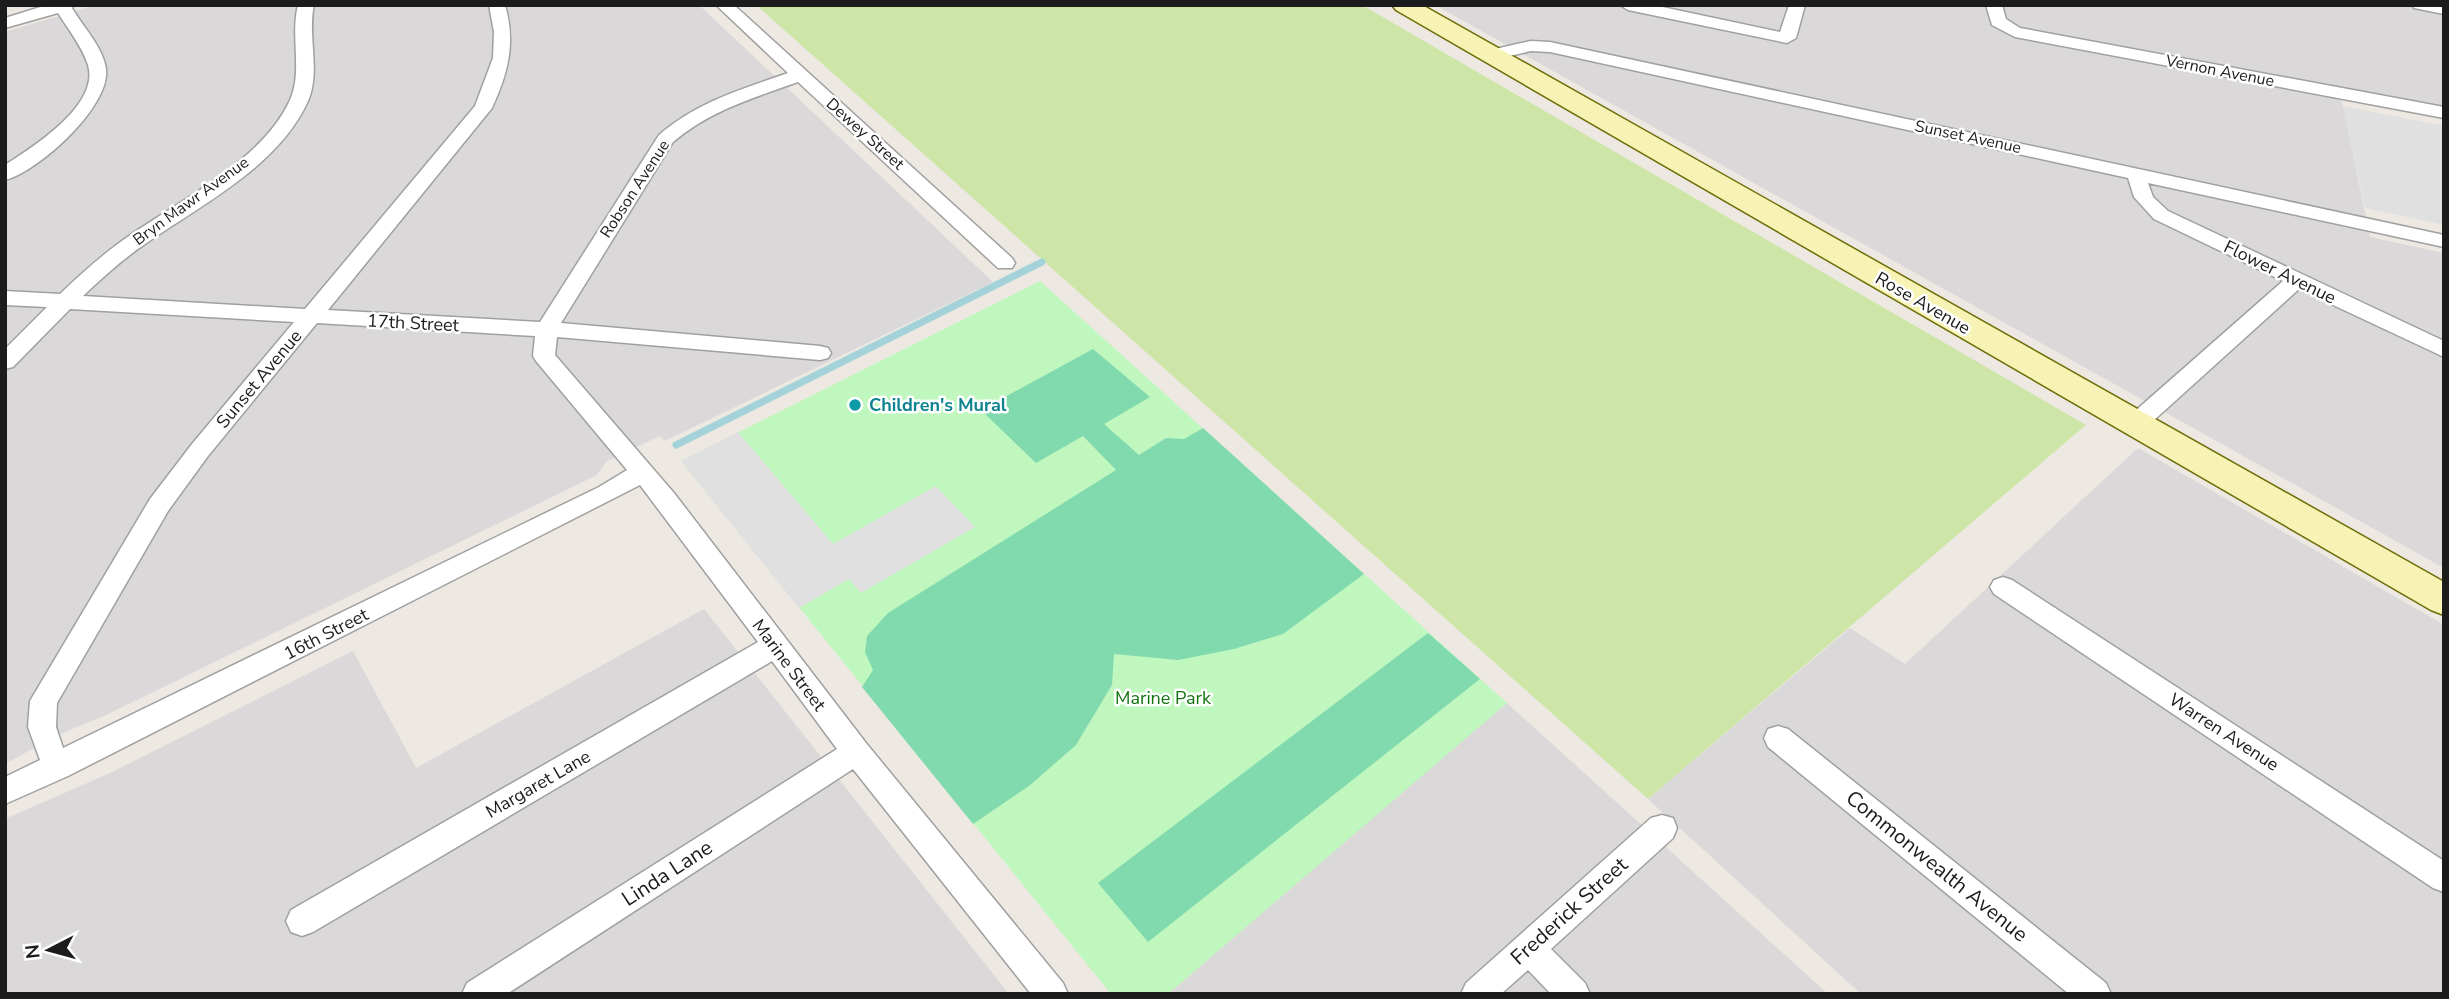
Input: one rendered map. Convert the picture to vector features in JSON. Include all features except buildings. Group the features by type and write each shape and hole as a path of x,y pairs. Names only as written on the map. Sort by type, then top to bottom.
{"street":[{"name":"Bryn Mawr Avenue","path":"5,362 110,260 250,160 283,128 302,93 300,32 306,5"},
{"name":"Sunset Avenue","path":"58,767 47,746 40,716 44,701 159,505 200,450 483,108 502,60 505,40 497,5"},
{"name":"Dewey Street","path":"724,5 1005,263"},
{"path":"1628,5 1787,37 1797,5"},
{"path":"2420,5 2444,9"},
{"path":"5,23 64,6 96,62 96,84 92,96 69,125 54,141 5,174"},
{"name":"Rose Avenue","path":"1409,6 2134,425 2444,600"},
{"name":"Vernon Avenue","path":"1996,13 2015,32 2444,113"},
{"name":"Sunset Avenue","path":"1492,55 1522,47 1550,47 2444,241"},
{"name":"Robson Avenue","path":"547,330 666,139 682,123 705,110 801,75"},
{"name":"Flower Avenue","path":"2137,174 2138,190 2146,202 2161,215 2444,350"},
{"path":"2134,425 2297,280"},
{"name":"17th Street","path":"5,298 547,330 674,339 820,354"},
{"name":"Marine Street","path":"547,330 544,356 643,472 856,752 1050,993"},
{"name":"16th Street","path":"5,791 596,499 643,472"},
{"name":"Warren Avenue","path":"2003,587 2444,878"},
{"name":"Margaret Lane","path":"302,921 774,646"},
{"name":"Commonwealth Avenue","path":"1778,738 2095,994"},
{"name":"Linda Lane","path":"478,994 856,752"},
{"name":"Frederick Street","path":"1477,994 1662,828"},
{"path":"1528,948 1574,994"}],"shaded area":[{"path":"96,5 699,5 993,282 665,441 660,436 607,461 597,475 104,716 60,734 5,764 5,32"},
{"path":"1435,5 2444,5 2444,108 2336,88 2343,106 2370,237 2444,253 2444,568"},
{"path":"2343,106 2444,126 2444,225 2365,208"},
{"path":"738,432 833,544 936,486 975,527 861,593 849,579 799,608 681,461"},
{"path":"2138,448 2444,625 2444,994 1861,994 1648,799 1850,628 1905,664"},
{"path":"704,609 1009,994 5,994 5,819 110,773 353,651 416,768"},
{"path":"1507,703 1828,994 1168,994 1415,780"}],"green space":[{"path":"756,5 1362,5 2086,425 1648,799"},
{"name":"Marine Park","path":"1040,281 1507,703 1168,994 1111,994 681,461"},
{"path":"1093,349 1150,397 1104,424 1139,455 1166,438 1184,439 1203,428 1364,574 1283,634 1234,649 1178,660 1114,654 1112,685 1076,745 1029,786 973,824 862,687 873,670 865,652 867,636 888,613 1116,470 1083,436 1036,463 981,410"},
{"path":"1428,633 1480,679 1148,942 1098,883"}],"waterway":[{"path":"676,445 1042,262"}],"place":[{"name":"Children's Mural","path":"855,405"}]}
